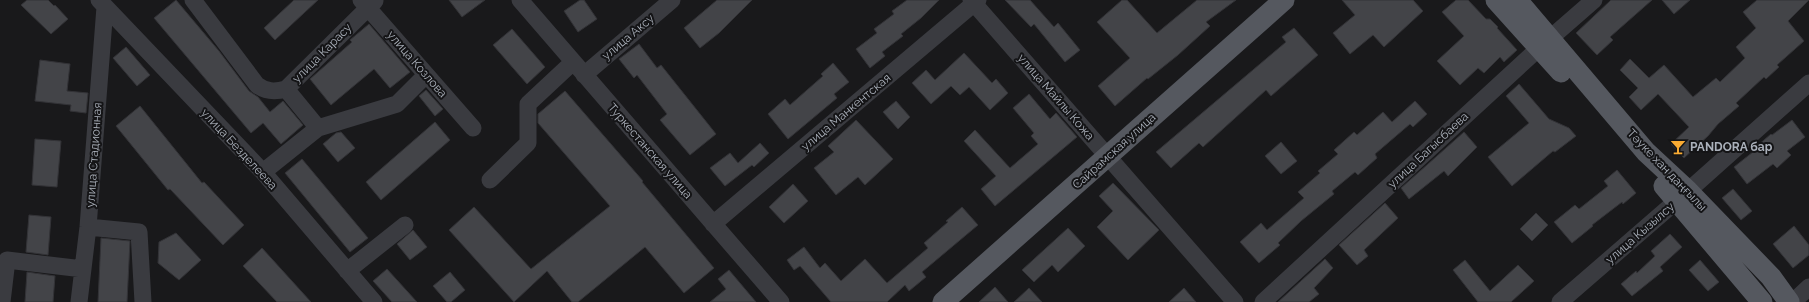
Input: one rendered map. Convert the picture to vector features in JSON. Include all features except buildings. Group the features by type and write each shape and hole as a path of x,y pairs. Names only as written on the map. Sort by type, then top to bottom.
{"main road":[{"name":"Сайрамская улица","path":"943,302 1284,0"},
{"name":"Тәуке хан даңғылы","path":"1496,0 1545,43 1646,152 1762,302"},
{"name":"Тәуке хан даңғылы","path":"1517,0 1545,43"},
{"name":"Тәуке хан даңғылы","path":"1683,200 1771,277 1789,302"}],"street":[{"path":"193,0 256,85 269,91 286,89"},
{"name":"Туркестанская улица","path":"520,0 781,302"},
{"name":"улица Аксу","path":"490,180 528,143 528,104 579,69 672,0"},
{"name":"улица Багысбаева","path":"1263,302 1545,43 1594,0"},
{"name":"улица Майлы Кожа","path":"975,1 1236,302"},
{"name":"улица Манкентская","path":"713,224 975,1"},
{"name":"улица Карасу","path":"318,128 286,89 368,2"},
{"name":"улица Козлова","path":"368,2 426,75 473,128"},
{"name":"улица Безделеева","path":"102,4 263,172 374,302"},
{"name":"улица Стадионная","path":"79,302 88,227 102,4"},
{"path":"263,172 318,128 397,104 426,75"},
{"name":"улица Кызылсу","path":"1560,302 1683,200 1809,83"},
{"path":"347,270 405,225"},
{"path":"88,227 139,232 143,302"},
{"path":"2,302 7,260 83,269"},
{"path":"1793,302 1809,287"}],"place":[{"name":"PANDORA бар","path":"1678,147"}]}
